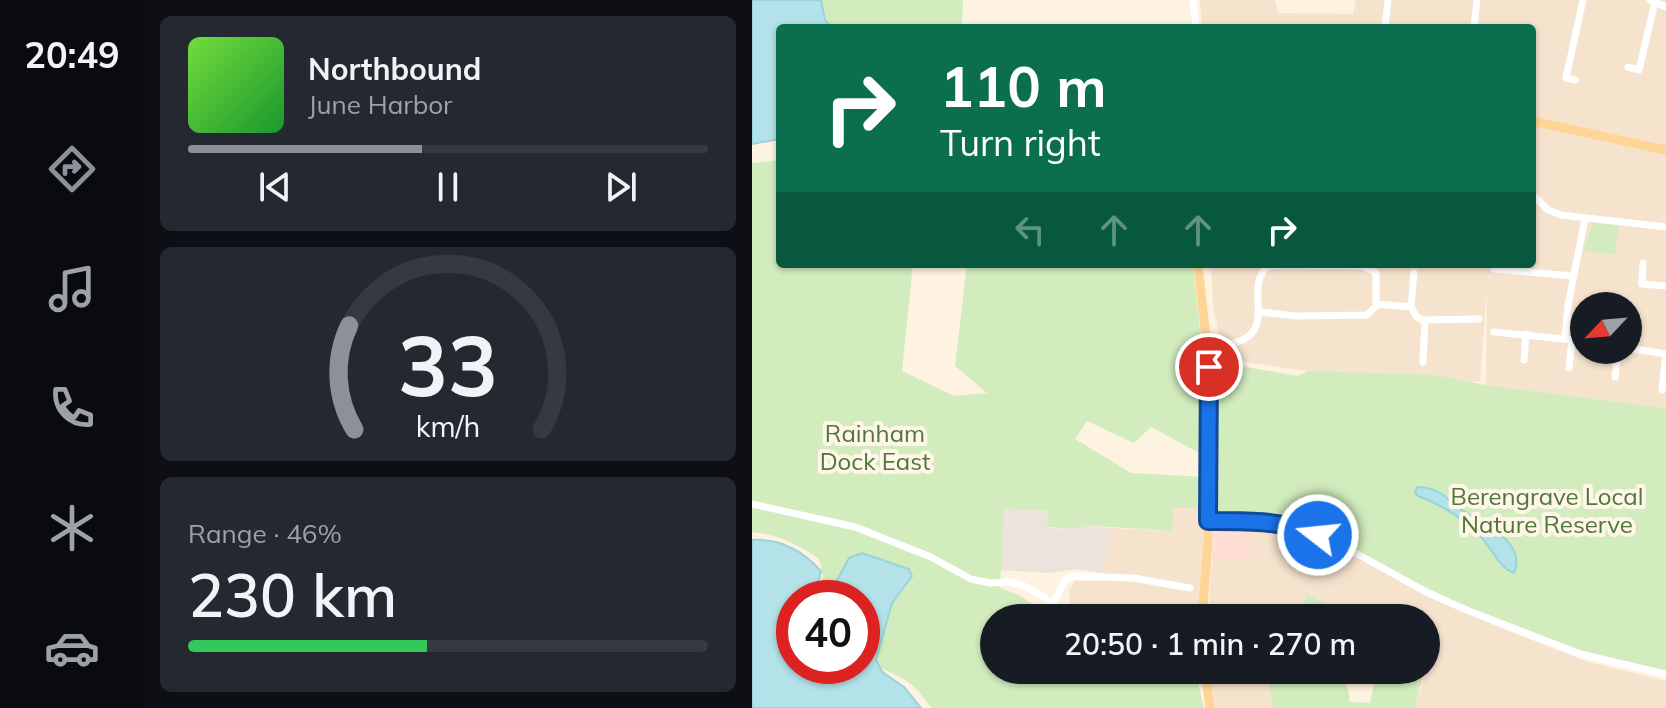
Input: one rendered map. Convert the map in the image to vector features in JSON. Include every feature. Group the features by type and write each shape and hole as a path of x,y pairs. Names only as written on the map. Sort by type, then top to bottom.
{"main road":[{"path":"1536,122 1666,150"},
{"path":"1198,268 1208,346 1208,521 1203,604"},
{"path":"1206,684 1210,708"}],"street":[{"path":"1193,0 1196,24"},
{"path":"1385,24 1388,0"},
{"path":"1474,24 1477,0"},
{"path":"1575,80 1566,78 1583,0"},
{"path":"1628,67 1639,70 1653,1 1666,7"},
{"path":"1536,199 1555,214 1666,227"},
{"path":"1569,368 1573,276 1585,218"},
{"path":"1643,263 1642,284 1666,286"},
{"path":"1208,346 1243,340 1252,332 1260,312 1260,277 1265,268"},
{"path":"1260,312 1297,316 1367,315 1374,311 1376,304 1376,273 1367,268"},
{"path":"1494,269 1573,276"},
{"path":"1414,273 1411,307 1417,317 1425,320 1479,319"},
{"path":"1376,304 1411,307"},
{"path":"1423,362 1425,320"},
{"path":"1494,332 1568,339"},
{"path":"1524,360 1526,334"},
{"path":"1642,350 1666,354 1664,386"},
{"path":"1615,377 1616,364"},
{"path":"752,504 855,527 931,557 971,579 1018,584 1053,604 1065,579 1074,575 1133,578 1190,588"},
{"path":"1208,521 1267,522 1304,529 1469,611 1580,654 1666,674"}],"shaded area":[{"path":"1200,0 1275,0 1278,13 1353,14 1356,0 1666,0 1666,408 1486,385 1487,287 1480,382 1307,371 1224,359 1213,305 1211,268 1536,268 1536,24 1202,24"},
{"path":"1174,508 1205,508 1201,604 1070,604 1069,590 1075,581 1102,581 1110,528 1172,531"},
{"path":"1004,509 1049,511 1048,528 1080,529 1080,525 1110,528 1103,573 1077,569 1049,573 999,570"},
{"path":"1220,526 1250,526 1249,560 1212,559 1213,531"},
{"path":"1250,526 1302,533 1328,542 1427,595 1498,627 1588,662 1666,681 1666,708 1415,708 1422,684 1440,684 1440,604 1327,604 1306,594 1305,604 1209,604 1212,559 1249,559"},
{"path":"1211,684 1270,684 1273,708 1214,708"}],"green space":[{"path":"752,0 963,0 962,24 776,24"},
{"name":"Rainham Dock East","path":"776,160 776,268 913,268 902,371 954,396 987,393 955,366 967,268 1193,268 1201,341 1205,456 1151,427 1134,443 1087,421 1075,439 1131,473 1205,477 1205,508 1174,508 1172,531 1081,525 1080,529 1047,527 1049,511 1004,509 1000,588 1032,604 980,604 980,684 1198,684 1204,708 931,708 909,683 880,668 880,580 821,580 819,559 787,541 752,532 752,163"},
{"path":"1593,223 1619,225 1615,254 1583,251"},
{"name":"Berengrave Local Nature Reserve","path":"1217,362 1298,376 1307,371 1434,375 1486,385 1666,408 1666,671 1583,651 1497,619 1394,572 1325,533 1261,517 1238,518 1214,513 1213,474 1216,474 1218,442 1215,441"},
{"path":"752,540 790,548 821,571 819,580 776,580 776,684 880,684 880,668 904,687 921,708 752,708"},
{"path":"1306,594 1327,604 1305,604"},
{"path":"1270,684 1345,684 1350,702 1370,703 1374,684 1421,684 1415,708 1273,708"}],"water":[{"path":"752,0 821,0 825,20 829,24 776,24 776,140 752,144"},
{"path":"1417,487 1439,493 1510,544 1515,553 1514,573 1504,567 1467,524 1444,508 1418,496 1415,493"},
{"path":"752,540 762,540 790,547 807,557 821,571 819,580 776,580 776,684 880,684 880,668 904,687 921,708 752,708"},
{"path":"862,553 909,569 912,576 892,603 880,646 880,580 837,580 849,558"}],"route":[{"path":"1209,367 1208,521 1270,522 1318,535"}]}
